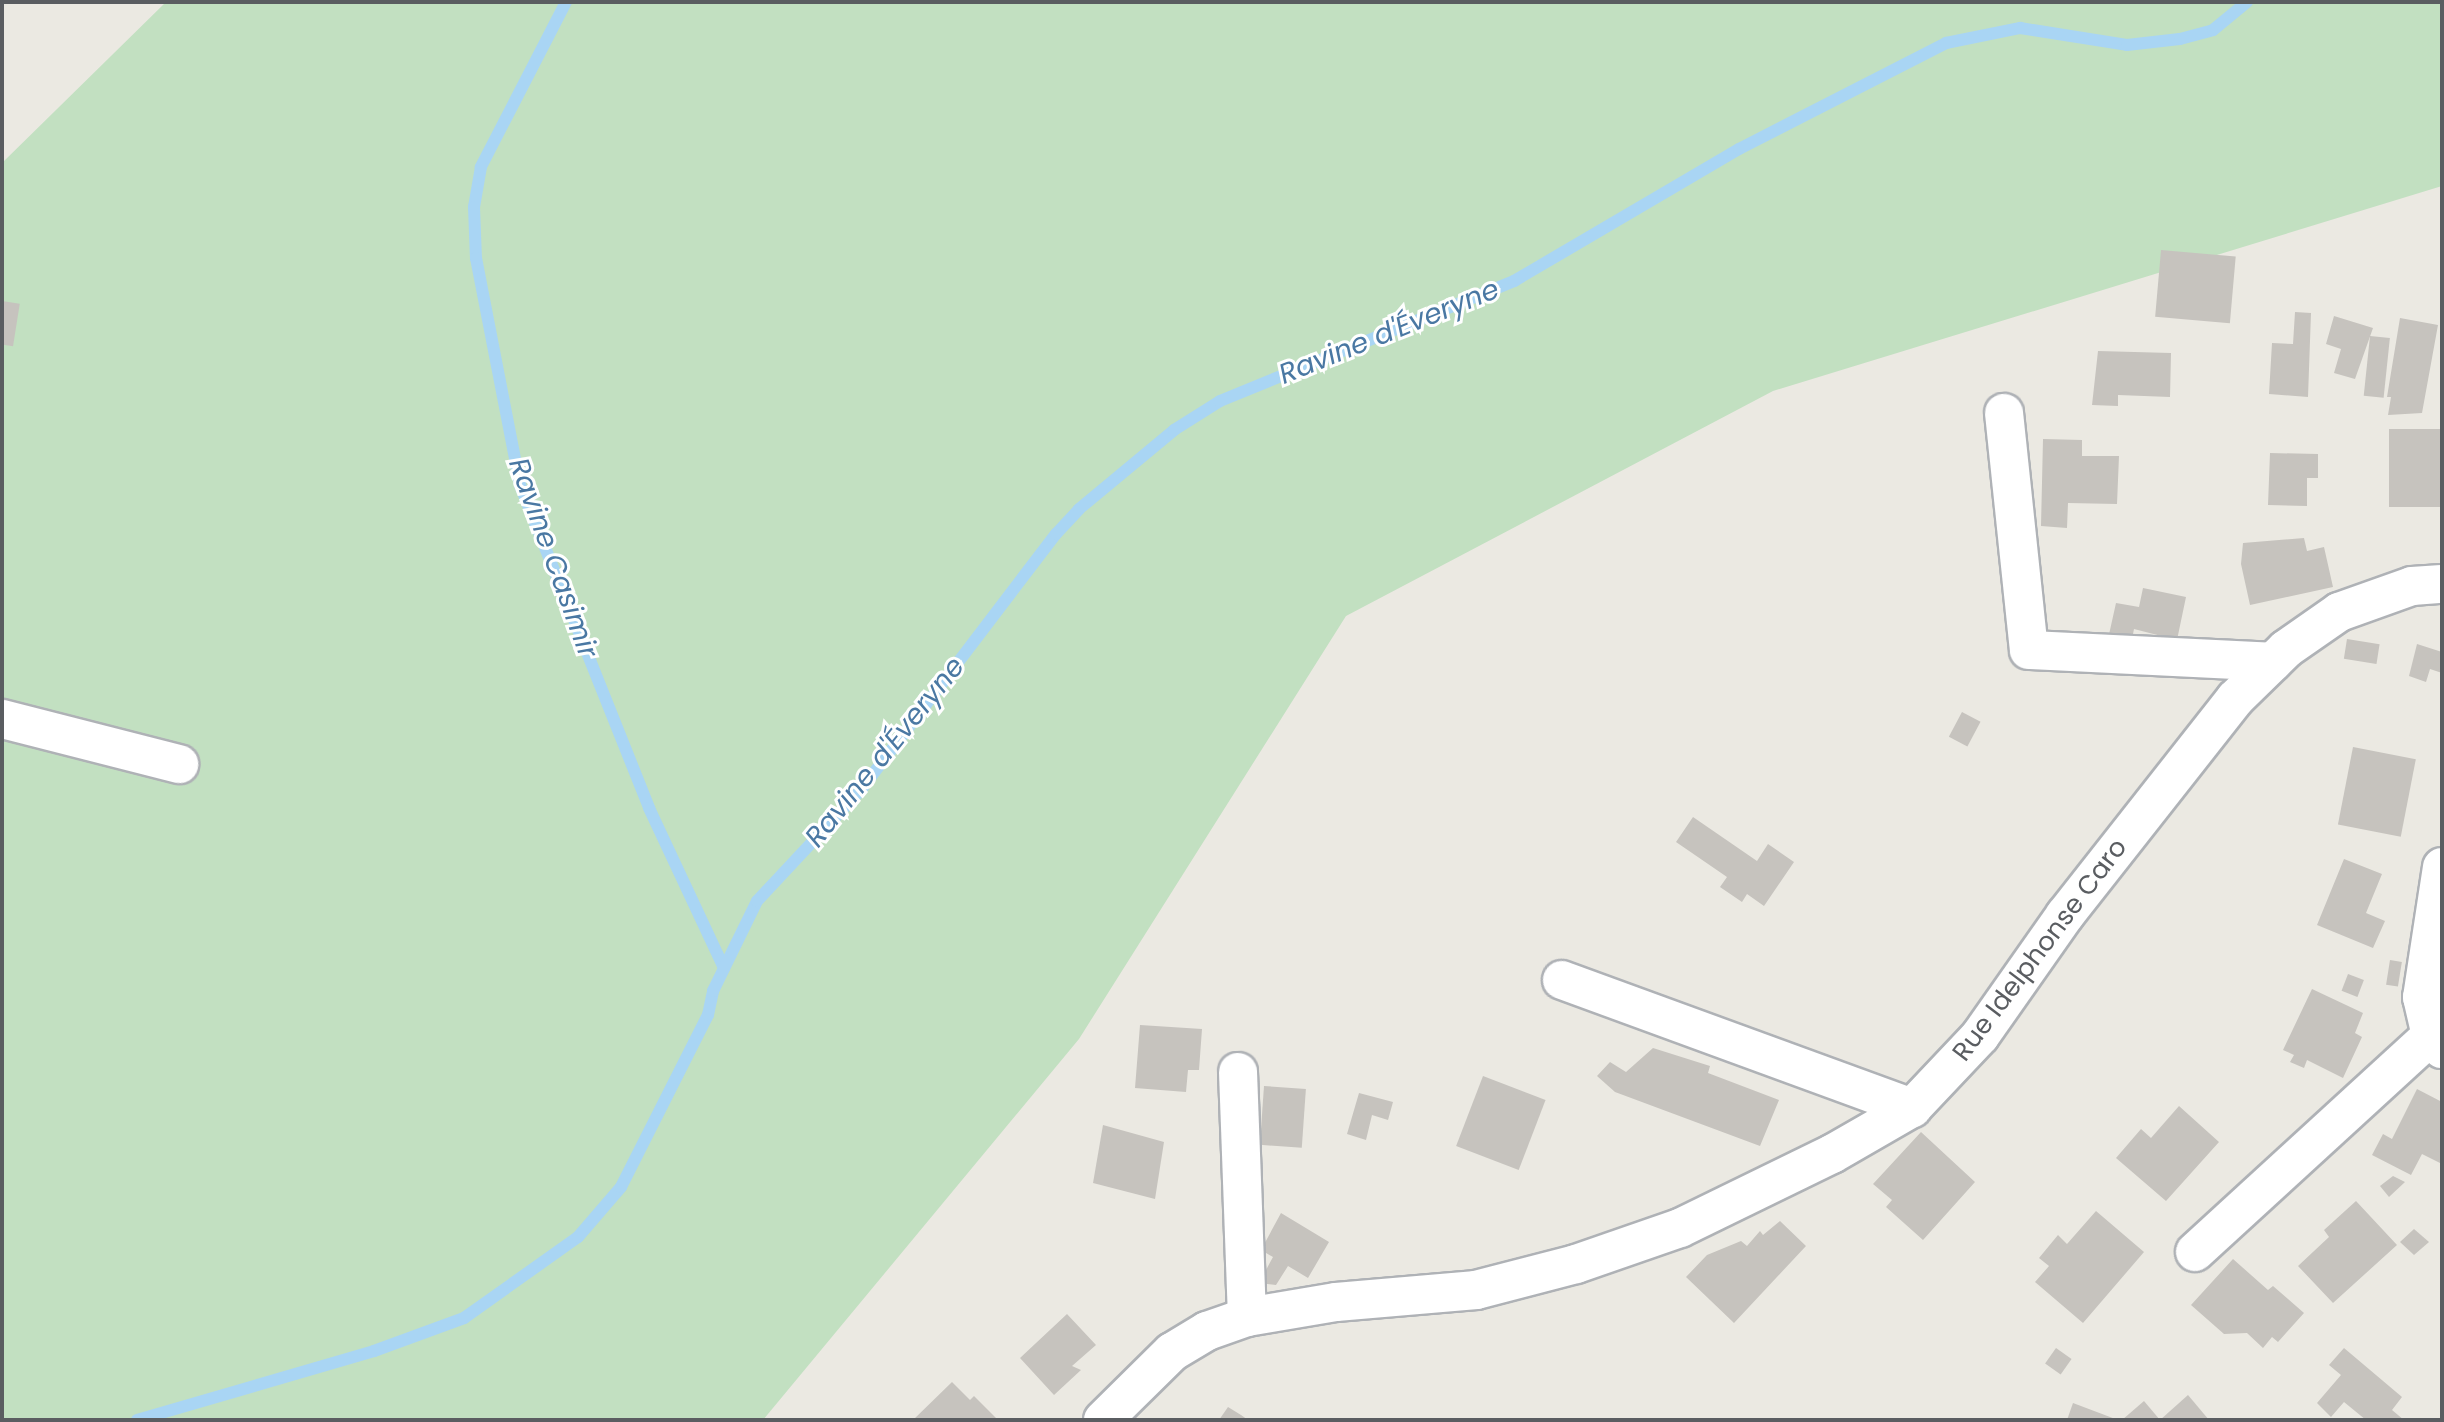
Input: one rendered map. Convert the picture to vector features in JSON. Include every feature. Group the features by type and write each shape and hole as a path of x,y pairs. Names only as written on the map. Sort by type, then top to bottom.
{"street":[{"path":"2004,413 2029,650 2273,662"},
{"name":"Rue Idelphonse Caro","path":"1103,1420 1172,1352 1207,1331 1247,1317 1336,1302 1476,1290 1576,1264 1680,1228 1832,1154 1912,1108 1980,1036 2065,915 2235,699 2273,662 2339,612 2412,586 2442,584"},
{"path":"2,719 179,764"},
{"path":"2195,1252 2437,1042 2422,997 2442,867"},
{"path":"1562,980 1912,1108"},
{"path":"1238,1072 1247,1317"}],"green space":[{"path":"166,2 2442,2 2442,186 1773,391 1346,616 1079,1039 763,1420 2,1420 2,163"}],"building":[{"path":"2161,250 2236,257 2230,323 2155,317"},
{"path":"2,301 20,304 13,346 2,345"},
{"path":"2295,312 2311,313 2308,397 2269,394 2272,343 2293,344"},
{"path":"2334,316 2373,328 2355,379 2334,373 2341,349 2326,344"},
{"path":"2400,318 2438,325 2422,413 2388,415 2391,397 2387,397"},
{"path":"2370,336 2390,338 2384,398 2364,396"},
{"path":"2098,351 2171,353 2170,397 2118,395 2118,406 2092,405"},
{"path":"2389,429 2442,429 2442,507 2389,507"},
{"path":"2043,439 2082,440 2082,456 2119,456 2117,504 2068,503 2067,528 2041,526"},
{"path":"2270,453 2318,454 2318,478 2307,478 2307,506 2268,505"},
{"path":"2304,538 2307,551 2324,547 2333,587 2250,605 2241,564 2243,543"},
{"path":"2143,588 2186,597 2177,640 2134,629 2131,644 2108,639 2116,603 2139,607"},
{"path":"2347,639 2380,644 2376,664 2344,659"},
{"path":"2417,644 2442,652 2442,673 2430,669 2426,682 2409,676"},
{"path":"1962,712 1981,722 1967,747 1949,737"},
{"path":"2353,747 2416,759 2401,837 2338,825"},
{"path":"1693,817 1757,861 1768,844 1794,862 1764,906 1747,894 1742,902 1720,887 1727,877 1676,842"},
{"path":"2344,859 2382,874 2366,913 2385,921 2373,948 2317,925"},
{"path":"2390,960 2402,962 2398,987 2386,985"},
{"path":"2348,974 2364,980 2357,997 2342,991"},
{"path":"2312,989 2363,1013 2355,1033 2362,1037 2343,1078 2307,1060 2304,1068 2290,1062 2294,1055 2283,1050"},
{"path":"1140,1025 1202,1029 1199,1070 1188,1070 1186,1092 1135,1088"},
{"path":"1653,1048 1710,1066 1708,1073 1779,1100 1760,1146 1615,1092 1597,1076 1610,1062 1626,1072"},
{"path":"1483,1076 1546,1100 1519,1170 1456,1146"},
{"path":"1264,1086 1306,1089 1302,1148 1260,1145"},
{"path":"2417,1089 2442,1102 2442,1164 2422,1154 2411,1175 2372,1155 2383,1134 2392,1139"},
{"path":"1359,1093 1393,1102 1388,1120 1372,1115 1366,1140 1347,1134"},
{"path":"2179,1106 2219,1142 2166,1201 2116,1158 2141,1129 2151,1138"},
{"path":"1103,1125 1164,1142 1155,1199 1093,1183"},
{"path":"1921,1132 1975,1182 1923,1240 1886,1207 1892,1200 1873,1184"},
{"path":"2393,1176 2405,1182 2389,1197 2380,1186"},
{"path":"2356,1201 2397,1245 2333,1303 2298,1266 2329,1237 2324,1230"},
{"path":"2096,1211 2144,1252 2083,1323 2035,1282 2049,1266 2039,1258 2058,1235 2067,1244"},
{"path":"1281,1213 1329,1242 1308,1278 1288,1266 1276,1285 1248,1282 1248,1270 1266,1270 1273,1257 1261,1250"},
{"path":"1780,1221 1806,1246 1734,1323 1686,1277 1707,1255 1741,1241 1747,1246 1760,1231 1763,1235"},
{"path":"2414,1229 2429,1242 2414,1255 2400,1242"},
{"path":"2233,1259 2268,1290 2273,1286 2304,1313 2278,1342 2272,1337 2263,1348 2247,1333 2224,1334 2191,1305"},
{"path":"1067,1314 1096,1345 1072,1366 1081,1370 1054,1395 1020,1358"},
{"path":"2056,1348 2072,1359 2061,1374 2045,1364"},
{"path":"2344,1348 2402,1397 2392,1410 2404,1420 2366,1420 2344,1402 2331,1417 2317,1403 2341,1375 2329,1365"},
{"path":"952,1382 970,1400 974,1396 998,1420 913,1420"},
{"path":"2188,1395 2209,1420 2160,1420"},
{"path":"2144,1401 2160,1420 2122,1420"},
{"path":"2073,1403 2118,1420 2067,1420"},
{"path":"1228,1407 1241,1415 1248,1420 1219,1420"}],"waterway":[{"name":"Ravine Casimir","path":"566,2 481,167 474,207 476,258 520,485 649,808 724,968"},
{"name":"Ravine d'Éveryne","path":"137,1420 374,1351 464,1318 578,1237 621,1187 708,1015 713,991 757,901 860,791 1056,534 1079,509 1174,430 1220,401 1514,281 1739,149 1946,43 2020,28 2127,45 2180,39 2213,30 2247,2"}]}
